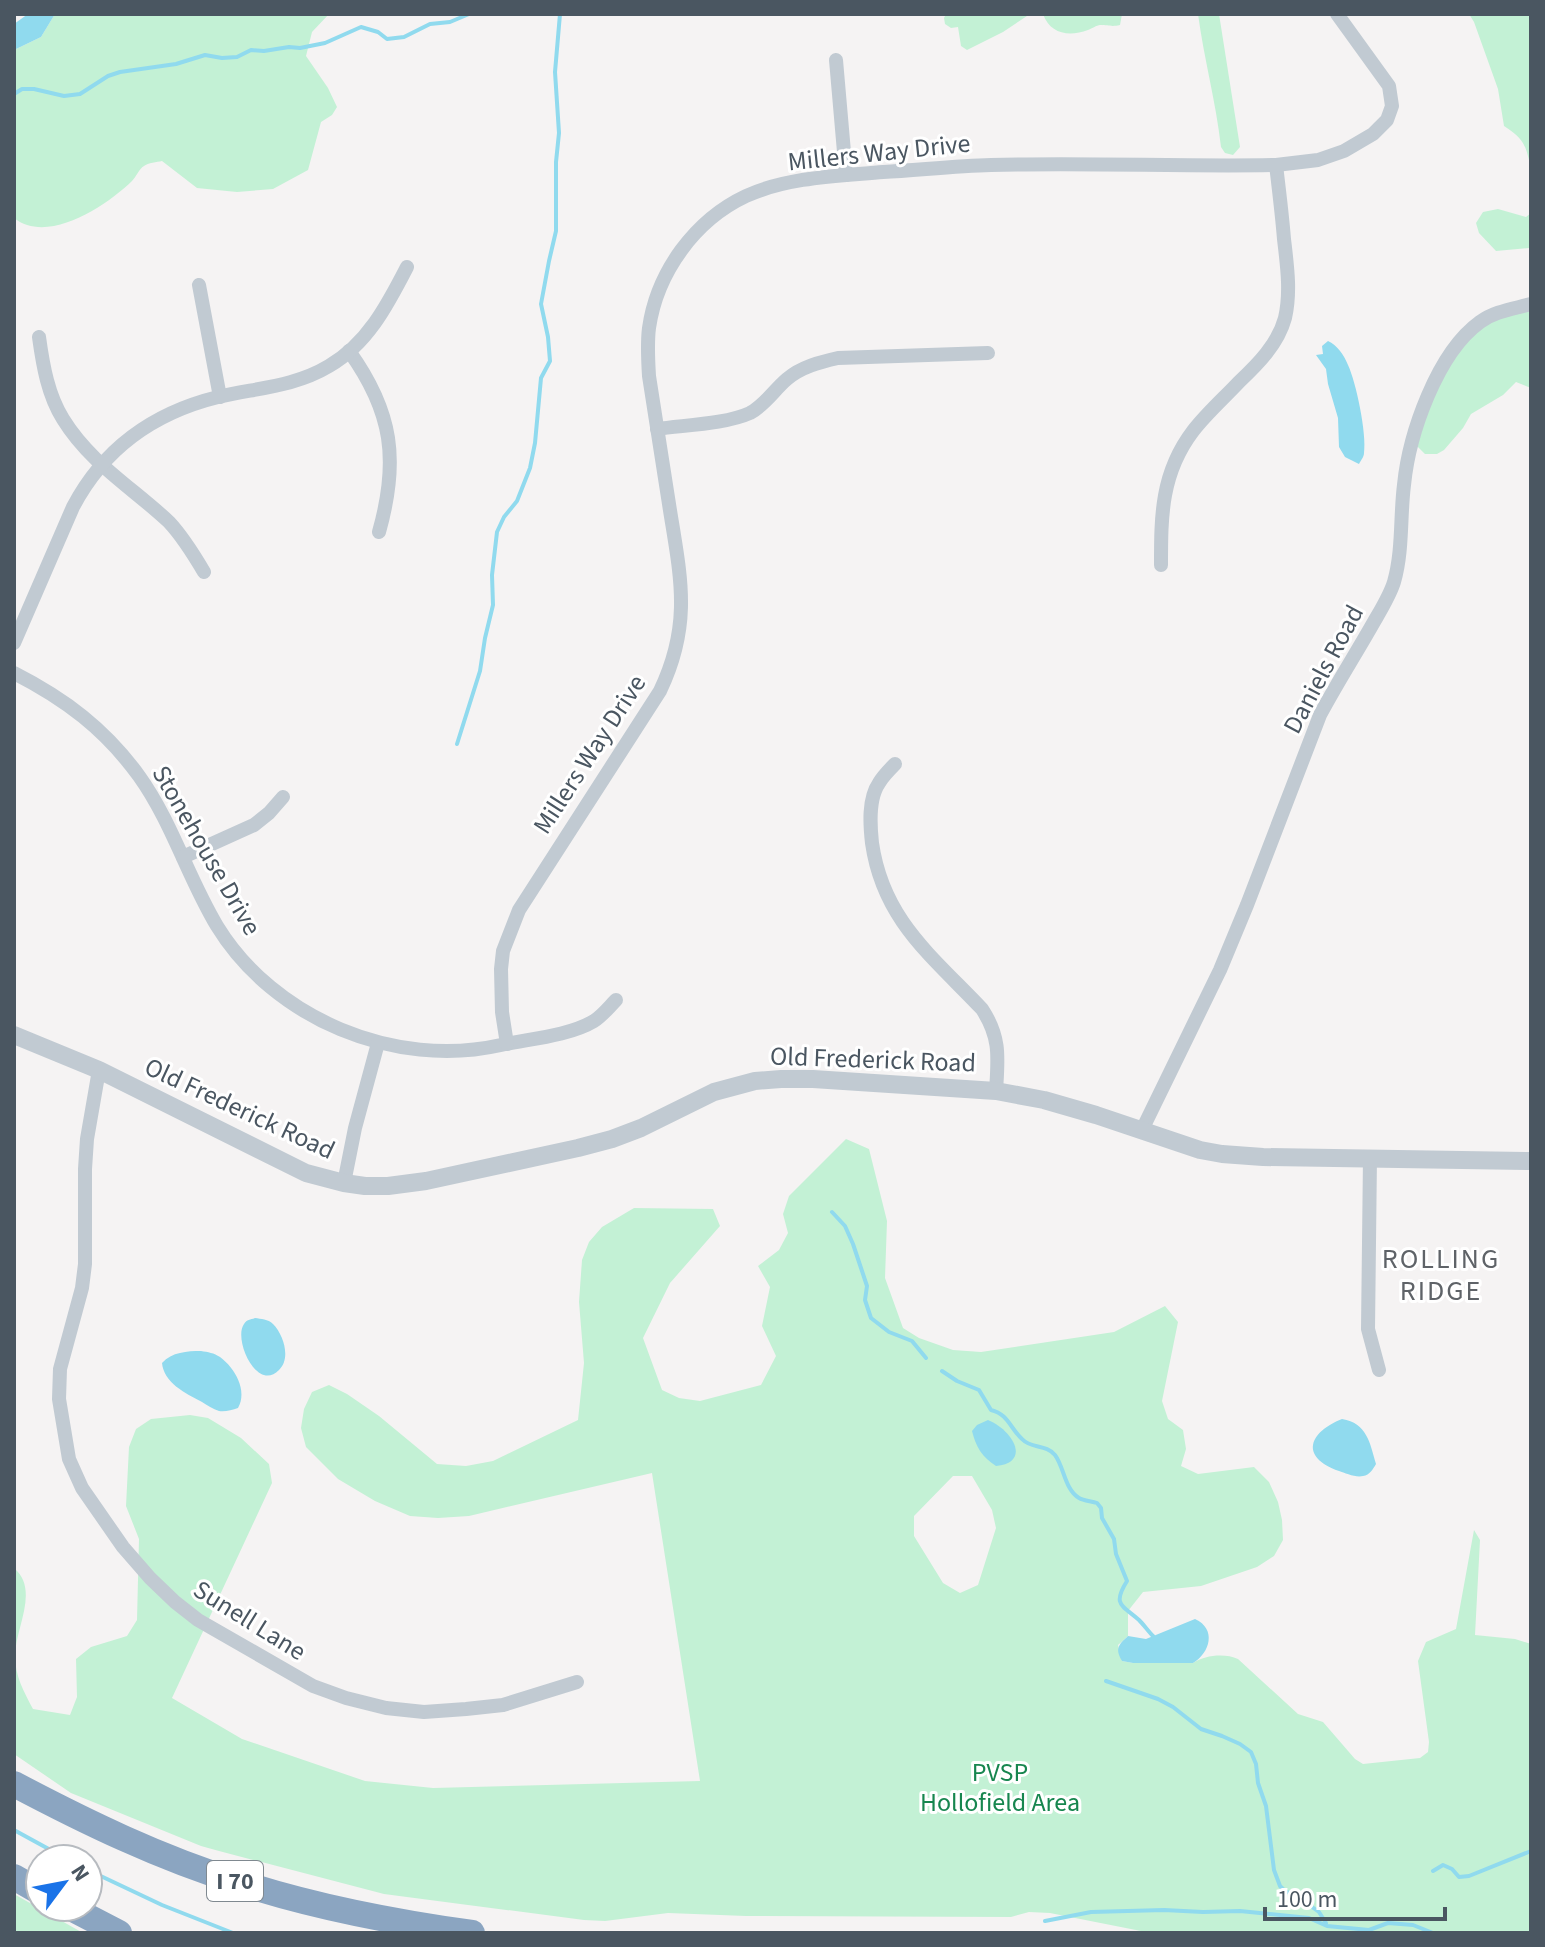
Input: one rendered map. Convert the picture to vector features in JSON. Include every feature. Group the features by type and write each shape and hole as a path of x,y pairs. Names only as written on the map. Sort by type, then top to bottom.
{"highway":[{"name":"I 70","path":"14,1784 80,1818 238,1882 374,1917 472,1933"},
{"path":"100,1923 119,1933"}],"street":[{"name":"Millers Way Drive","path":"507,1044 500,991 501,969 503,951 514,920 530,890 660,691 677,646 682,598 647,349 656,300 677,256 691,238 708,221 746,196 795,182 846,175 995,165 1276,165 1318,160 1344,151 1373,134 1387,120 1392,106 1389,86 1337,14"},
{"path":"836,60 846,175"},
{"path":"1161,565 1161,518 1164,492 1172,469 1193,431 1264,357 1285,319 1289,280 1276,165"},
{"path":"14,643 73,507 100,465 152,423 192,405 299,380 330,366 366,335 407,267"},
{"path":"199,285 220,397"},
{"name":"Daniels Road","path":"1142,1130 1220,970 1320,715 1394,583 1409,451 1432,389 1457,344 1478,324 1499,312 1531,304"},
{"path":"39,337 44,371 62,418 100,465 170,524 204,572"},
{"path":"349,351 375,391 389,439 390,485 379,532"},
{"path":"657,429 744,415 765,402 795,373 823,361 988,353"},
{"name":"Stonehouse Drive","path":"14,673 71,706 120,752 167,822 219,929 264,981 307,1013 378,1043 416,1051 449,1052 482,1049 561,1033 591,1023 616,1000"},
{"path":"895,764 877,784 873,796 872,839 881,883 906,929 988,1018 998,1043 996,1091"},
{"path":"183,857 254,825 283,797"},
{"name":"Old Frederick Road","path":"14,1035 99,1070 306,1173 365,1186 426,1181 578,1148 641,1128 714,1092 755,1081 813,1079 996,1091 1044,1100 1200,1150 1222,1154 1531,1161"},
{"path":"344,1183 378,1043"},
{"name":"Sunell Lane","path":"99,1070 86,1154 85,1264 82,1288 60,1369 59,1399 69,1459 82,1488 123,1547 150,1578 198,1620 299,1678 346,1698 386,1708 424,1712 503,1705 577,1682"},
{"path":"1370,1157 1368,1329 1379,1370"}],"green space":[{"path":"55,14 329,14 312,32 306,56 337,107 332,115 321,122 308,170 273,189 237,192 197,188 162,161 144,166 121,191 76,219 43,227 28,225 14,218 14,50 41,37"},
{"path":"946,14 1030,14 967,50 961,46 958,27 951,28 945,24"},
{"path":"1043,14 1122,14 1120,25 1099,25 1081,32 1067,33 1055,30"},
{"path":"1198,14 1219,14 1240,147 1233,155 1225,153 1221,147"},
{"path":"1469,14 1531,14 1531,168 1523,143 1504,126 1498,89"},
{"path":"1498,209 1526,217 1531,213 1529,248 1496,251 1479,233 1476,223 1483,212"},
{"path":"1531,311 1531,388 1516,382 1503,395 1471,414 1444,450 1437,454 1425,454 1416,445 1421,428 1436,391 1458,354 1485,325 1500,317"},
{"name":"PVSP Hollofield Area","path":"846,1139 869,1149 887,1221 885,1278 903,1328 919,1338 953,1350 981,1352 1114,1332 1165,1306 1178,1322 1162,1401 1168,1419 1183,1430 1186,1449 1181,1466 1198,1474 1254,1467 1269,1482 1278,1502 1283,1540 1274,1556 1257,1567 1201,1586 1143,1592 1128,1611 1128,1636 1118,1645 1122,1661 1193,1663 1209,1657 1233,1657 1298,1714 1323,1722 1363,1764 1420,1758 1428,1752 1429,1742 1418,1661 1426,1642 1456,1629 1474,1530 1480,1540 1475,1635 1531,1644 1531,1933 1151,1933 1050,1913 1029,1912 1011,1917 668,1913 605,1921 584,1920 384,1894 201,1846 71,1793 14,1754 14,1568 22,1577 26,1598 15,1656 21,1684 33,1709 70,1715 77,1697 76,1659 91,1647 127,1636 137,1620 139,1539 126,1506 129,1447 136,1429 151,1419 190,1415 208,1418 241,1438 269,1464 272,1483 172,1698 242,1739 365,1781 433,1788 700,1781 652,1473 469,1516 410,1516 375,1501 338,1479 306,1447 301,1428 304,1409 312,1392 329,1385 379,1416 437,1464 466,1466 493,1461 578,1420 584,1363 579,1302 582,1260 589,1242 602,1227 634,1208 713,1209 720,1226 670,1283 643,1338 662,1390 679,1398 700,1401 761,1385 776,1356 762,1326 770,1287 758,1266 779,1250 788,1233 783,1214 789,1196","holes":["953,1476 972,1476 992,1510 996,1528 978,1585 960,1593 943,1583 914,1536 914,1516"]},
{"path":"14,1894 24,1900 24,1923 65,1923 83,1933 14,1933"}],"water":[{"path":"28,14 55,14 41,37 14,50 14,24"},
{"path":"1328,341 1344,358 1357,395 1365,444 1364,456 1359,464 1345,457 1339,447 1338,418 1326,369 1316,355 1323,354 1322,346"},
{"path":"255,1318 271,1322 283,1340 285,1360 279,1370 271,1375 255,1370 244,1351 241,1331 246,1321"},
{"path":"201,1351 220,1357 235,1373 242,1394 238,1408 219,1411 182,1391 167,1376 162,1363 170,1356"},
{"path":"1342,1419 1362,1429 1369,1442 1376,1464 1365,1475 1351,1475 1326,1465 1314,1452 1316,1437"},
{"path":"988,1420 1004,1430 1014,1445 1014,1458 1007,1463 996,1466 983,1455 975,1442 972,1431"},
{"path":"1195,1619 1206,1629 1209,1641 1204,1653 1193,1663 1122,1661 1119,1647 1128,1636 1146,1639"}],"waterway":[{"path":"14,94 22,89 64,96 80,94 120,72 176,64 205,55 237,57 251,50 300,48 325,43 361,27 378,32 387,39 404,37 430,24 450,22 469,14"},
{"path":"457,744 480,671 493,605 492,575 497,532 517,501 530,468 541,378 550,361 541,304 556,231 559,133 555,72 560,14"},
{"path":"832,1212 845,1226 853,1244 867,1286 865,1300 871,1318 889,1332 912,1341 926,1358"},
{"path":"942,1371 979,1390 991,1410 1005,1418 1026,1442 1055,1455 1074,1494 1097,1503 1101,1508 1102,1518 1114,1539 1116,1554 1127,1581 1120,1595 1121,1604 1153,1636"},
{"path":"1106,1681 1158,1699 1201,1729 1240,1744 1251,1752 1266,1806 1274,1870 1280,1886 1319,1912 1326,1923"},
{"path":"14,1830 38,1843"},
{"path":"1433,1871 1443,1865 1459,1877 1469,1876 1531,1851"},
{"path":"104,1878 233,1933"},
{"path":"1045,1921 1091,1912 1240,1911 1309,1918 1327,1926 1369,1930 1388,1923 1413,1925 1433,1933"}],"district":[{"name":"ROLLING RIDGE","path":"1441,1274"}]}
